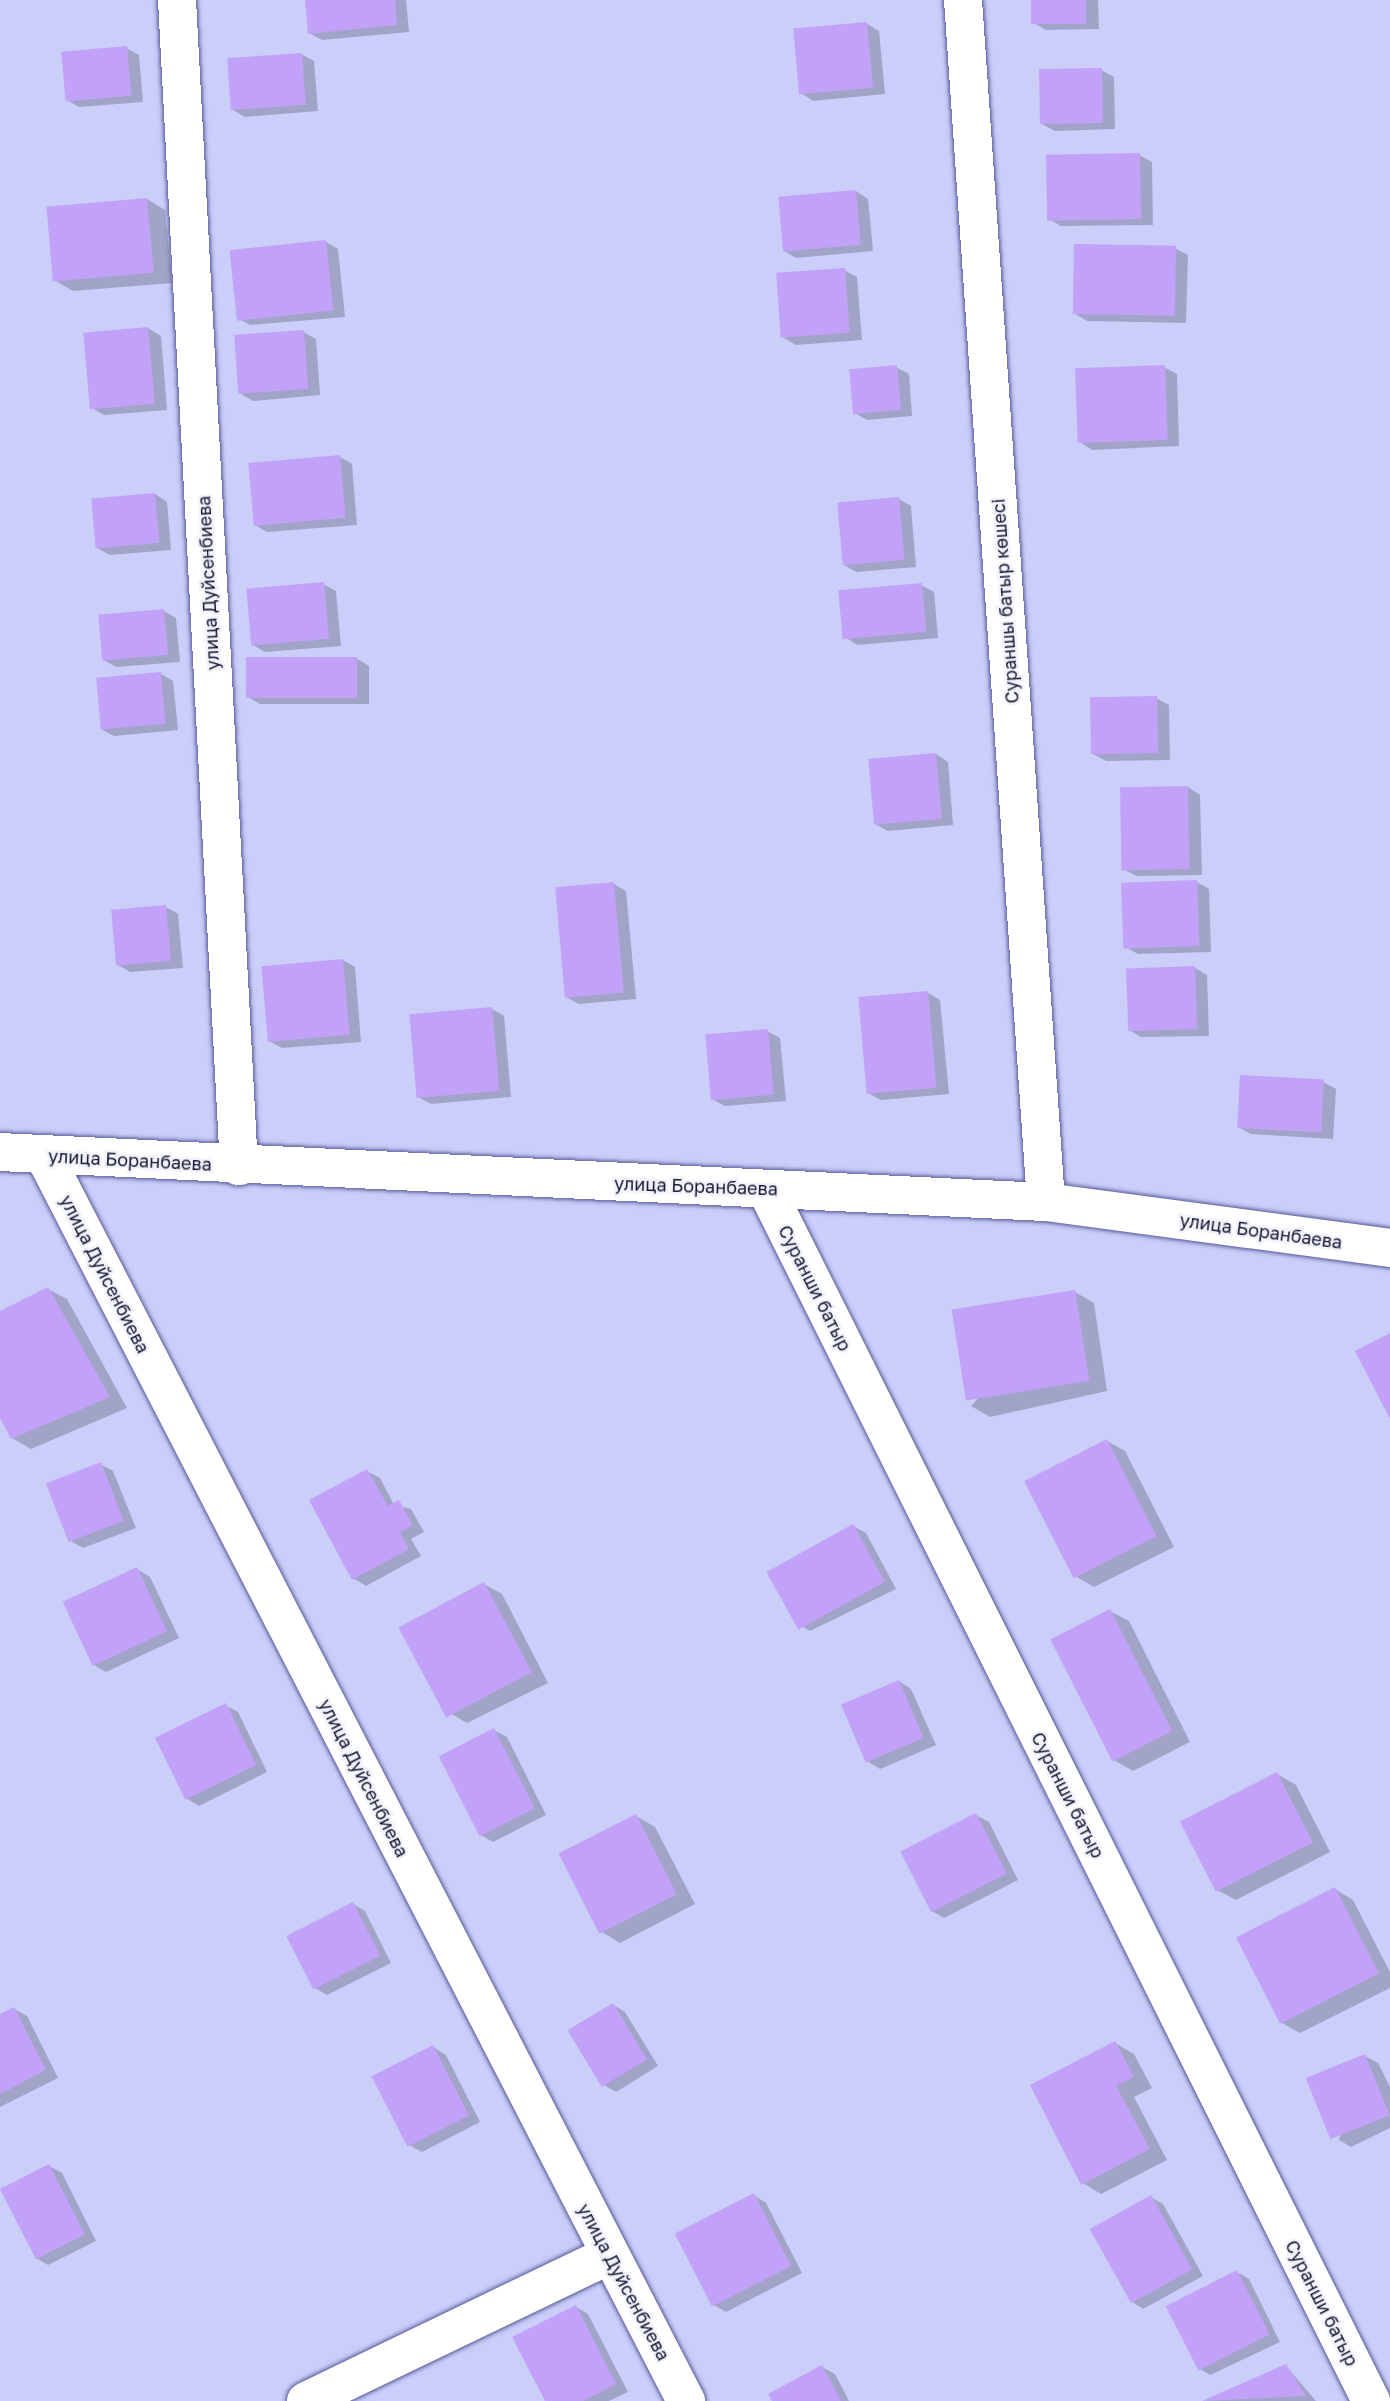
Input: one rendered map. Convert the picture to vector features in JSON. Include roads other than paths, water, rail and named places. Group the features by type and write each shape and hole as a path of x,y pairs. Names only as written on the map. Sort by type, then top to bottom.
{"street":[{"name":"улица Дуйсенбиева","path":"177,0 239,1166"},
{"name":"Сураншы батыр көшесі","path":"963,0 1046,1202"},
{"name":"улица Боранбаева","path":"0,1152 239,1166 1046,1202 1390,1248"},
{"name":"улица Дуйсенбиева","path":"44,1155 686,2401"},
{"name":"Суранши батыр","path":"766,1189 1371,2401"},
{"path":"306,2401 609,2255"}]}
